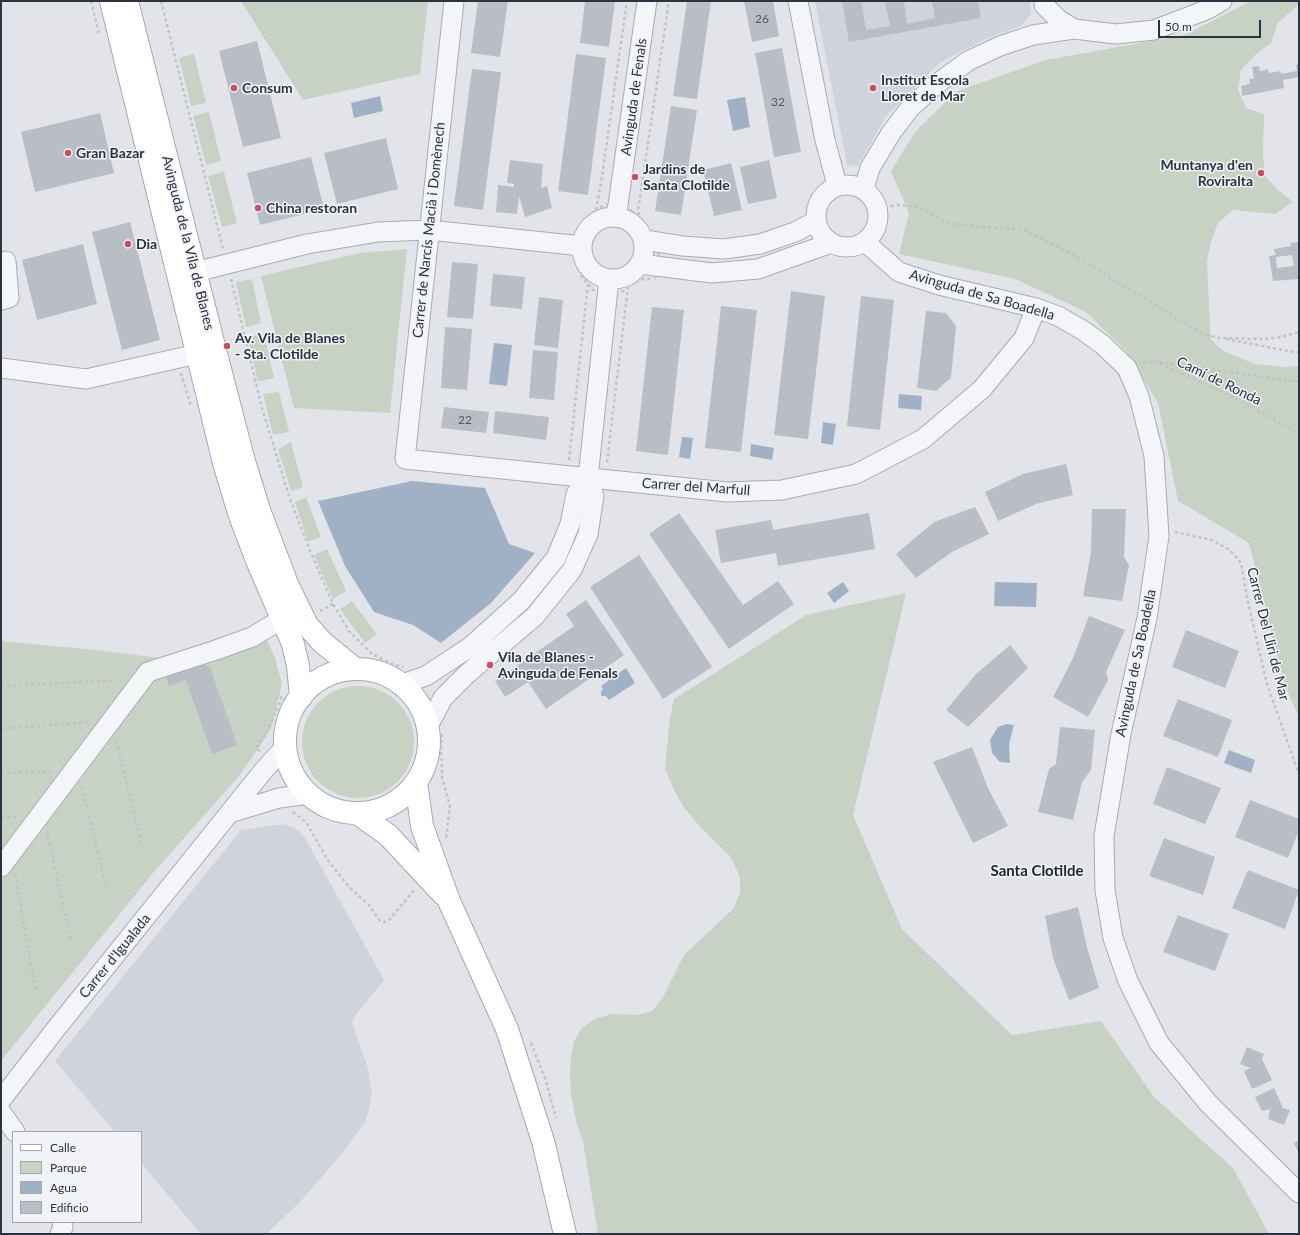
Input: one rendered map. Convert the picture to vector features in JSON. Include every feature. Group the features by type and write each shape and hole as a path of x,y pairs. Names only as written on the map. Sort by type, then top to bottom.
{"main road":[{"path":"111,1 224,463 240,516 263,576 289,633 295,651 301,697"},
{"name":"Avinguda de la Vila de Blanes","path":"127,1 243,458 259,510 287,584 299,610 314,633 329,649 355,669"},
{"path":"355,669 377,671 392,678 404,676 411,692 424,714 435,728 429,736 428,752 424,768 416,782 408,792 391,805 378,810 357,813 334,809 318,801 309,794 297,780 288,757 286,746 286,734 290,717 301,697 310,686 322,678 334,673 355,669"},
{"path":"416,782 422,826 449,901 507,1029 543,1141 565,1234"},
{"path":"357,813 388,835 449,901"}],"street":[{"name":"Carrer de Narcís Macià i Domènech","path":"405,459 454,1"},
{"name":"Avinguda de Fenals","path":"616,210 647,1"},
{"path":"798,1 825,140 837,185"},
{"path":"864,188 870,168 890,133 910,108 934,86 968,61 1000,46 1034,35 1074,29 1116,34 1154,30 1206,10 1222,1"},
{"path":"1043,3 1058,19 1074,29"},
{"path":"1034,35 1042,24 1043,3"},
{"path":"853,184 864,188 879,208 878,226 865,242 850,248 831,243 821,234 816,221 816,208 825,193 837,185 853,184"},
{"path":"577,246 592,225 616,210 633,223 652,241 683,246 724,249 760,244 796,232 816,221"},
{"path":"195,272 307,244 378,232 429,230 577,246"},
{"path":"648,265 643,257 645,248 652,241"},
{"name":"Avinguda de Sa Boadella","path":"865,242 900,272 939,285 1036,308 1058,316 1084,331 1103,345 1127,368 1139,396 1154,456 1159,536 1147,618 1120,734 1104,836 1105,890 1113,938 1128,981 1159,1042 1208,1103 1299,1193"},
{"path":"608,285 648,265 712,273 758,269 831,243"},
{"path":"435,728 443,698 467,674 535,616 572,570 588,534 594,496 588,478 608,285 586,264 577,246"},
{"path":"1,300 9,298 6,261"},
{"name":"Carrer del Marfull","path":"405,459 727,492 782,490 856,474 923,439 982,389 1024,338 1036,308"},
{"path":"1,368 86,379 197,354"},
{"path":"404,676 426,676 470,647 521,601 556,558 570,524 576,494 588,478"},
{"path":"7,854 43,811 148,672 252,637 282,619"},
{"name":"Carrer d'Igualada","path":"1,1100 59,1025 264,770 286,746"},
{"path":"230,813 279,798 309,794"},
{"path":"1,1112 14,1131"},
{"path":"60,1234 63,1227 62,1223"}],"path":[{"path":"161,1 262,408 288,492 330,598 349,631 372,654 392,664 404,676"},
{"path":"596,211 627,1"},
{"path":"640,222 638,211 669,1"},
{"path":"608,204 616,210 630,209 640,222 652,231 660,232 661,234 652,241 648,265 654,278 640,280 624,291 617,293 608,285 593,290 582,277 571,252 577,246 577,229 602,206 608,204"},
{"path":"879,208 899,205 919,207 947,223 1026,230 1063,249 1200,332 1218,338 1299,353"},
{"path":"568,464 588,284"},
{"path":"608,466 628,287"},
{"path":"1218,338 1265,339 1281,337 1299,332"},
{"path":"1154,361 1299,382"},
{"name":"Camí de Ronda","path":"1127,368 1154,361 1229,395 1299,433"},
{"name":"Carrer Del Lliri de Mar","path":"1159,536 1177,531 1212,540 1230,550 1241,564 1247,598 1267,684 1299,774"},
{"path":"1,686 142,679"},
{"path":"1,729 111,721 142,848"},
{"path":"435,728 441,745 442,777 450,805 445,845"},
{"path":"1,774 75,768 107,891"},
{"path":"43,811 71,940"},
{"path":"7,854 36,992"}],"shaded area":[{"name":"Institut Escola Lloret de Mar","path":"815,1 1029,1 1031,14 1021,26 988,38 941,62 887,115 858,166 847,165"},
{"path":"283,824 300,832 305,838 384,980 355,1016 352,1023 367,1065 372,1094 365,1122 339,1157 299,1203 266,1234 201,1234 142,1164 142,1131 114,1131 55,1061 241,830"}],"green space":[{"path":"241,1 428,1 420,74 303,100"},
{"path":"1251,1 1299,1 1299,4 1278,23 1271,43 1255,55 1241,70 1238,90 1246,108 1264,114 1263,156 1265,176 1278,190 1293,202 1275,214 1233,210 1218,223 1211,242 1207,261 1210,329 1211,339 1217,346 1226,352 1245,360 1255,364 1285,367 1299,366 1299,717 1285,686 1249,543 1178,501 1158,403 1127,352 1086,312 1015,279 899,254 909,213 891,171 915,132 957,91 1046,60 1185,35"},
{"path":"194,54 206,103 191,106 179,58"},
{"path":"209,112 221,161 206,165 193,116"},
{"path":"224,172 237,223 222,227 208,176"},
{"path":"407,249 390,413 294,408 261,276 360,253"},
{"path":"252,279 261,323 246,327 236,282"},
{"path":"264,334 274,378 258,381 248,337"},
{"path":"279,392 289,432 273,435 263,394"},
{"path":"291,442 303,487 291,491 278,449"},
{"path":"306,497 321,537 308,542 295,502"},
{"path":"327,549 346,591 333,599 314,555"},
{"path":"906,593 853,815 902,929 1012,1035 1101,1021 1154,1097 1233,1168 1269,1234 598,1234 583,1141 577,1125 571,1094 570,1073 574,1041 582,1028 595,1019 611,1014 637,1015 652,1011 662,999 684,955 733,909 740,893 740,877 730,856 701,828 683,806 665,769 670,717 674,699 806,615"},
{"path":"352,601 377,634 365,643 340,609"},
{"path":"260,624 275,658 282,684 271,729 240,775 153,873 1,1061 1,641 160,658"},
{"path":"358,686 369,687 379,691 389,696 397,703 404,711 409,721 413,731 413,753 409,763 404,773 397,781 389,788 379,793 369,797 358,798 347,797 337,793 327,788 319,781 312,773 307,763 303,753 302,742 303,731 307,721 312,711 319,703 327,696 337,691 347,687"}],"water":[{"path":"380,96 383,111 354,118 351,103"},
{"path":"745,97 750,127 733,131 727,100"},
{"path":"494,343 512,345 507,386 489,384"},
{"path":"899,394 922,396 921,410 898,408"},
{"path":"823,422 836,424 833,445 821,443"},
{"path":"682,437 693,438 690,459 679,457"},
{"path":"751,444 774,448 772,460 750,456"},
{"path":"412,481 485,488 509,544 535,553 491,603 441,643 413,625 374,612 345,566 318,501"},
{"path":"843,582 849,591 834,603 827,593"},
{"path":"995,582 1037,583 1036,607 994,606"},
{"path":"626,668 635,683 609,700 606,696 601,696 601,691 603,689 601,686"},
{"path":"1006,724 1014,725 1009,744 1010,763 1000,762 992,753 990,740 998,727"},
{"path":"1229,750 1255,760 1251,773 1224,763"}],"building":[{"path":"478,1 508,1 500,57 471,53"},
{"path":"585,1 615,1 609,47 580,43"},
{"path":"687,1 711,1 697,99 673,96"},
{"path":"744,1 773,1 779,36 752,42"},
{"path":"842,1 861,1 866,30 890,26 885,1 904,1 907,24 935,18 932,1 978,1 981,18 849,42"},
{"path":"257,41 281,138 243,147 219,51"},
{"path":"782,48 801,152 774,157 755,53"},
{"path":"576,54 606,58 588,195 558,191"},
{"path":"1299,64 1299,77 1283,80 1284,88 1242,96 1241,86 1250,84 1249,79 1254,78 1252,67 1259,66 1260,71 1268,69 1269,73 1281,71 1281,74 1297,71 1296,65"},
{"path":"472,69 501,72 483,210 454,206"},
{"path":"671,106 697,110 681,215 655,211"},
{"name":"Gran Bazar","path":"100,113 114,173 35,192 21,132"},
{"path":"386,138 398,189 337,204 324,153"},
{"path":"311,157 324,209 260,225 247,173"},
{"path":"510,160 543,164 541,188 547,186 552,208 525,217 519,196 517,214 496,212 498,185 514,187 514,184 507,183"},
{"path":"769,160 777,198 748,204 740,167"},
{"path":"731,163 742,210 714,216 703,170"},
{"path":"130,222 160,340 122,350 92,232"},
{"path":"1299,242 1299,279 1273,281 1269,256 1276,255 1274,249 1291,246 1290,243","holes":["1292,255 1294,266 1277,268 1276,257"]},
{"path":"83,244 97,304 37,320 22,260"},
{"path":"452,262 478,264 473,319 447,317"},
{"path":"493,274 525,277 522,309 490,306"},
{"path":"791,291 825,296 808,439 774,435"},
{"path":"861,296 894,300 880,430 847,426"},
{"path":"539,297 563,300 558,348 534,345"},
{"path":"721,306 757,310 741,452 705,448"},
{"path":"652,307 684,310 668,455 636,451"},
{"path":"926,311 946,313 956,326 951,378 936,391 917,388"},
{"path":"445,327 472,329 467,390 441,388"},
{"path":"533,350 558,352 554,400 529,398"},
{"path":"444,407 489,412 486,433 441,428"},
{"path":"495,411 549,417 546,440 493,433"},
{"path":"1066,464 1073,495 1036,504 998,521 985,492 1023,474"},
{"path":"975,507 989,534 952,552 916,578 896,554 934,522"},
{"path":"1092,509 1126,509 1124,557 1129,565 1122,601 1083,596 1091,553"},
{"path":"679,513 743,605 778,581 794,604 729,649 649,534"},
{"path":"869,513 875,549 778,566 776,553 721,563 715,530 771,520 773,530"},
{"path":"639,555 712,667 663,699 590,587"},
{"path":"586,600 624,655 546,709 528,682 505,697 495,681 574,626 566,614"},
{"path":"1089,616 1125,630 1106,672 1108,680 1088,717 1053,697 1073,658"},
{"path":"1186,630 1239,651 1225,688 1172,667"},
{"path":"1010,645 1028,668 968,727 946,710 976,674"},
{"path":"198,661 210,667 237,745 212,754 186,680 169,686 165,673"},
{"path":"1178,699 1232,720 1218,757 1163,736"},
{"path":"1060,727 1095,730 1091,770 1082,782 1073,820 1038,812 1049,769 1056,764"},
{"path":"972,747 988,788 1008,826 973,843 933,762"},
{"path":"1167,767 1221,788 1205,824 1153,804"},
{"path":"1250,800 1299,819 1299,830 1288,858 1235,837"},
{"path":"1164,838 1215,857 1203,895 1149,876"},
{"path":"1248,870 1299,890 1285,929 1232,908"},
{"path":"1078,907 1087,947 1099,988 1069,1000 1053,958 1045,916"},
{"path":"1178,915 1229,934 1215,971 1163,952"},
{"path":"1247,1047 1264,1054 1262,1059 1272,1080 1252,1089 1244,1071 1251,1068 1240,1064"},
{"path":"1274,1088 1283,1108 1290,1110 1284,1125 1268,1119 1270,1109 1262,1111 1255,1097"},
{"path":"1299,1140 1299,1154 1294,1143"}],"place":[{"name":"Consum","path":"234,88"},
{"name":"Institut Escola Lloret de Mar","path":"873,88"},
{"name":"Gran Bazar","path":"68,153"},
{"name":"Muntanya d'en Roviralta","path":"1261,173"},
{"name":"Jardins de Santa Clotilde","path":"635,177"},
{"name":"China restoran","path":"258,208"},
{"name":"Dia","path":"128,244"},
{"name":"Av. Vila de Blanes - Sta. Clotilde","path":"227,346"},
{"name":"Vila de Blanes - Avinguda de Fenals","path":"490,665"}],"district":[{"name":"Santa Clotilde","path":"1037,871"}]}
